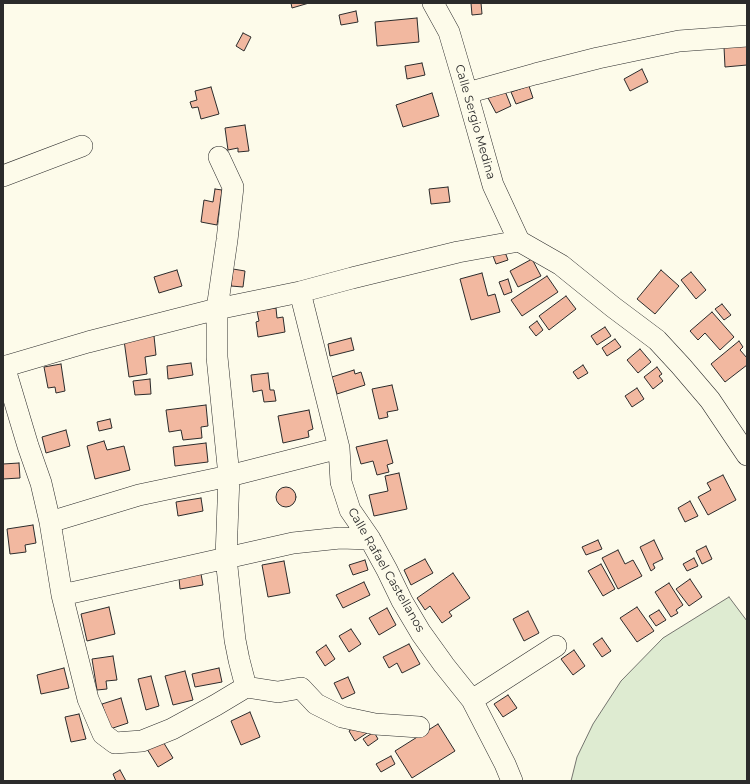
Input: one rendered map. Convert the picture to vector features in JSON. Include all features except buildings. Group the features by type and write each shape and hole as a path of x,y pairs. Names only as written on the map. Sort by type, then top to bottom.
{"street":[{"name":"Calle Sergio Medina","path":"433,3 449,32 468,93 493,185 519,241"},
{"path":"468,93 598,58 671,42 747,36"},
{"path":"3,176 82,146"},
{"path":"220,157 233,187 217,309 217,357 229,476 226,558 238,660 246,687"},
{"path":"419,726 375,724 342,717 316,704 301,688 278,692 246,687 172,729 142,741 115,743 103,734 88,699 62,595 50,522 41,483 28,446 4,366 88,342 217,309 300,292 458,252 519,241 561,265 657,340 710,400 747,455"},
{"name":"Calle Rafael Castellanos","path":"300,292 339,448 340,482 350,510 370,539 402,601 421,633 472,700 505,764 512,781"},
{"path":"50,522 139,495 229,476 339,448"},
{"path":"62,595 293,543 340,538 370,539"},
{"path":"472,700 556,646"}],"green space":[{"path":"729,597 747,621 747,781 571,781 577,757 593,724 621,681 663,638"}]}
